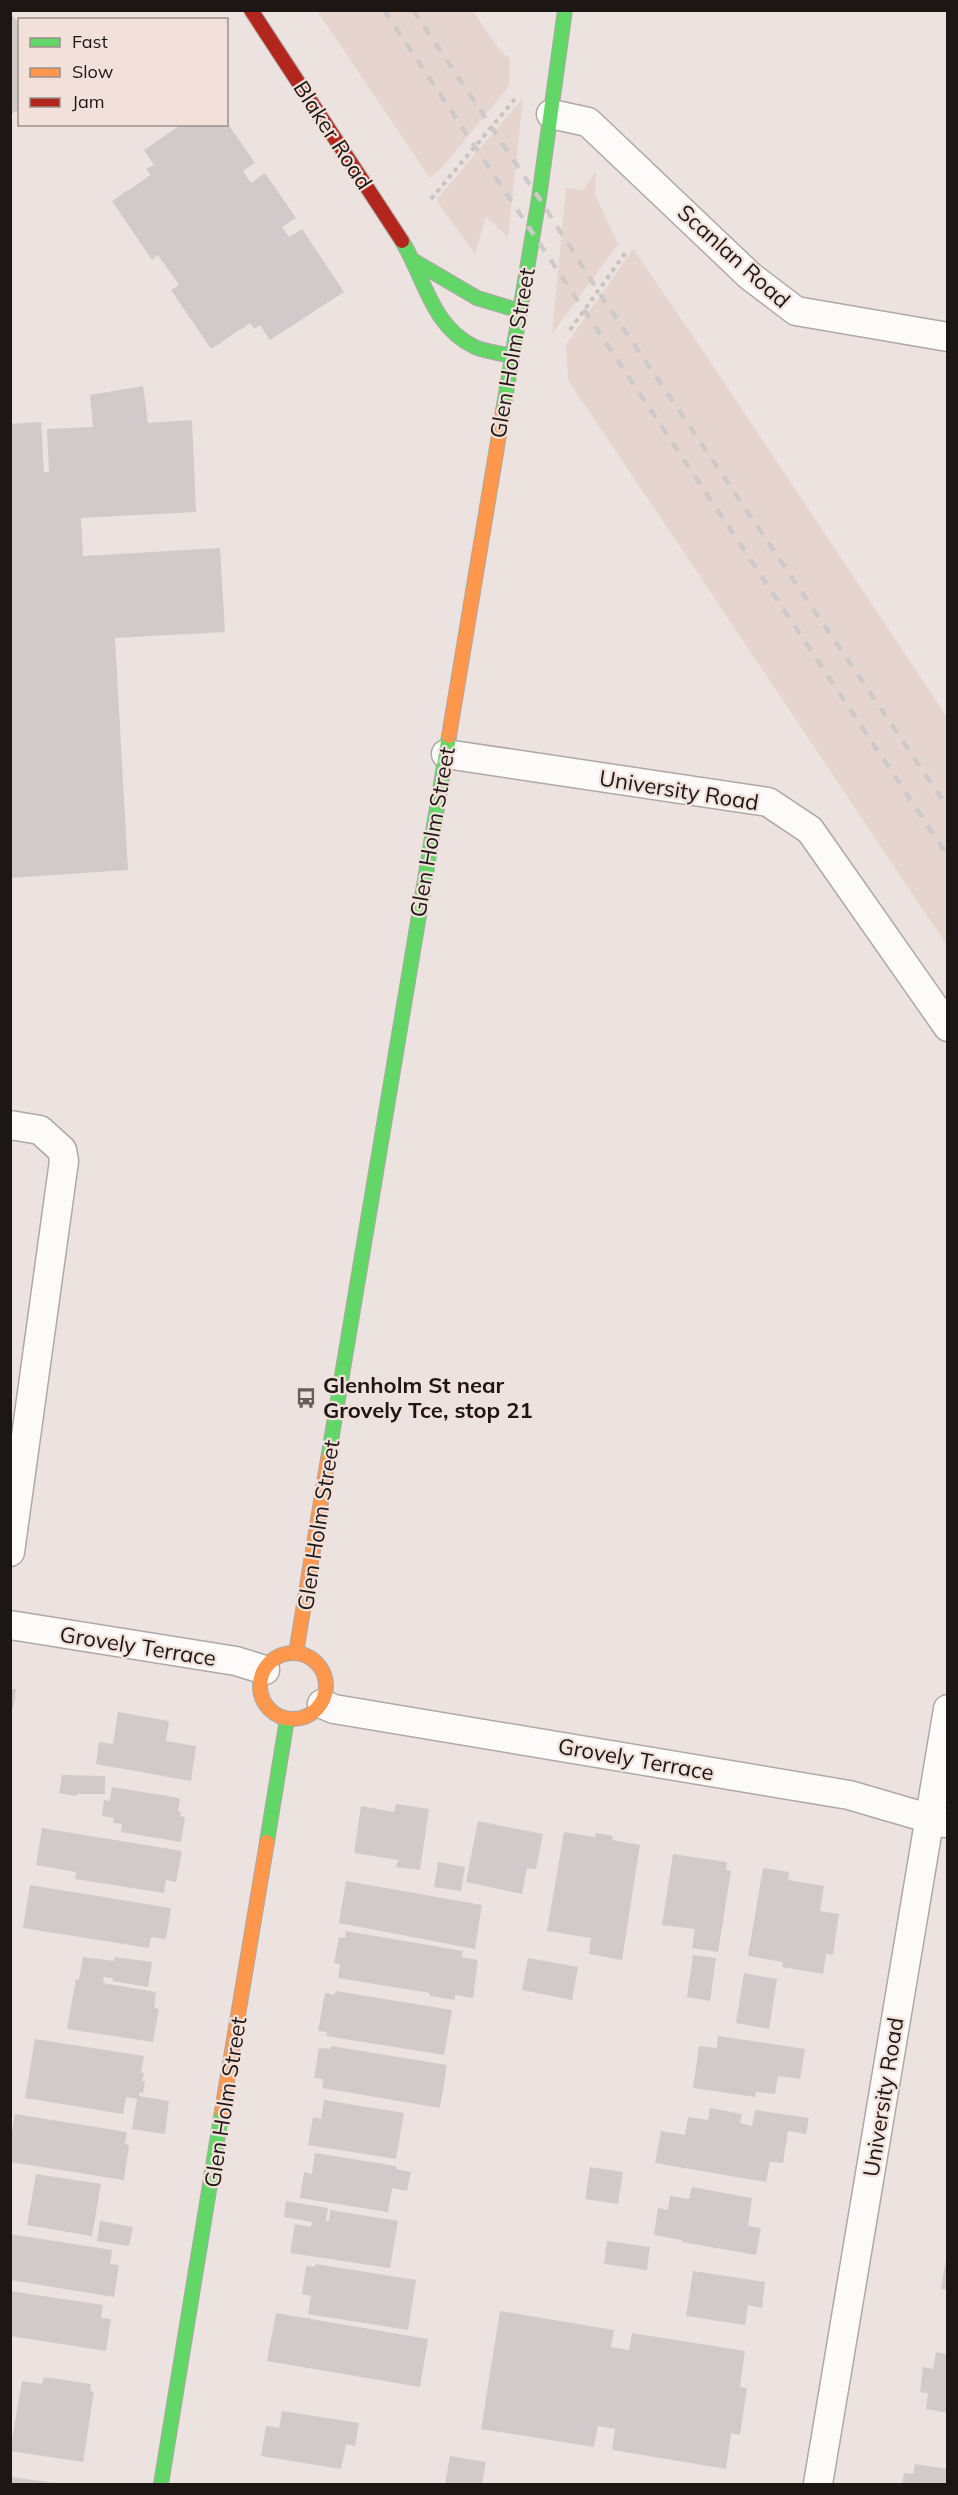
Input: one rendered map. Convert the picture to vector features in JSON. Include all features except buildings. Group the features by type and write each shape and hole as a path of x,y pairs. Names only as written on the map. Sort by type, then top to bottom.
{"street":[{"name":"Blaker Road","path":"251,10 414,261 435,312 449,330 476,348 512,356"},
{"name":"Glen Holm Street","path":"296,1653 520,311 565,10"},
{"name":"Scanlan Road","path":"551,114 588,122 750,276 796,311 948,336"},
{"name":"Blaker Road","path":"414,261 478,301 497,308 520,311"},
{"name":"University Road","path":"446,754 768,802 810,830 948,1027"},
{"path":"10,1125 40,1130 62,1150 64,1161 10,1552"},
{"name":"Grovely Terrace","path":"10,1625 236,1661 265,1670"},
{"path":"285,1654 306,1655 322,1669 326,1679 327,1689 321,1704 310,1715 299,1719 287,1719 276,1715 262,1698 260,1686 265,1670 275,1658 285,1654"},
{"name":"Grovely Terrace","path":"321,1704 334,1709 849,1795 938,1821"},
{"name":"University Road","path":"818,2484 938,1821 948,1709"},
{"name":"Glen Holm Street","path":"161,2484 287,1719"}],"path":[{"path":"431,199 518,96"},
{"path":"570,330 626,252"}],"shaded area":[{"path":"317,11 473,11 499,49 510,59 509,86 441,169 430,178"},
{"path":"523,98 508,237 486,217 475,254 436,200"},
{"path":"596,171 595,194 618,244 552,334 566,188 583,190"},
{"path":"633,249 947,717 947,945 568,380 566,344"}],"railway":[{"path":"384,10 948,856"},
{"path":"413,10 539,198 598,291 948,808"}],"traffic: fast":[{"path":"503,411 539,198 565,10"},
{"path":"402,241 431,301 449,327 460,338 475,347 512,356"},
{"path":"414,261 477,298 520,311"},
{"path":"328,1459 449,736"},
{"path":"267,1842 287,1719"},
{"path":"161,2484 222,2111"}],"traffic: slow":[{"path":"449,736 503,411"},
{"path":"296,1653 328,1459"},
{"path":"299,1653 317,1662 324,1673 326,1686 324,1699 317,1710 306,1717 287,1719 269,1710 262,1699 260,1680 269,1662 280,1655 299,1653"},
{"path":"222,2111 267,1842"}],"traffic: jam":[{"path":"251,10 402,241"}],"place":[{"name":"Glenholm St near Grovely Tce, stop 21","path":"306,1398"}]}
